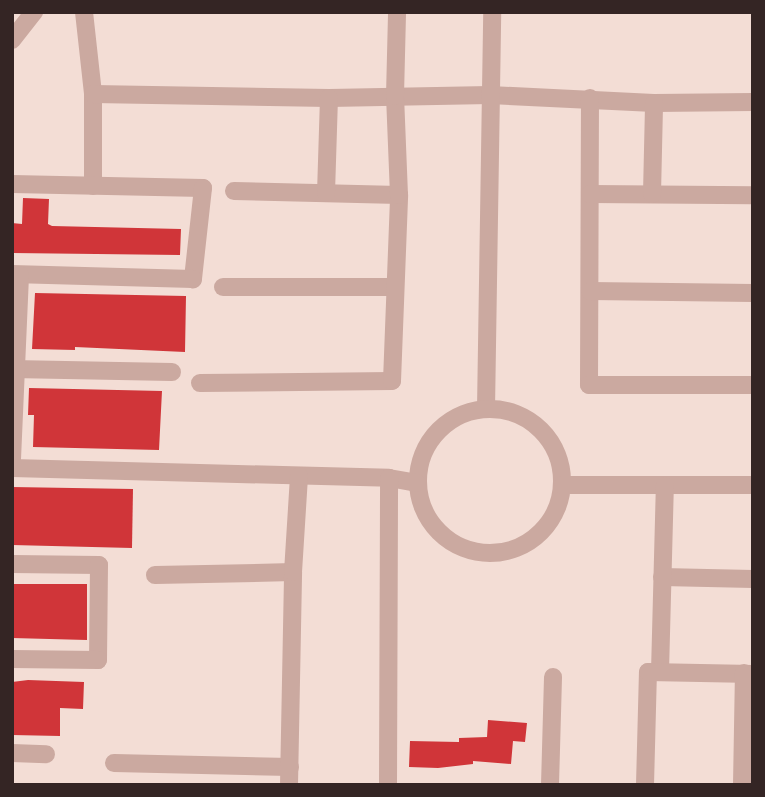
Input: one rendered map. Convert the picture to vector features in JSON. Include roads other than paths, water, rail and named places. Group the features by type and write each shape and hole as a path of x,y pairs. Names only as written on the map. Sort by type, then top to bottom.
{"street":[{"path":"12,40 34,12"},
{"path":"84,12 93,94 93,186"},
{"path":"200,383 391,381 399,195 395,96 397,12"},
{"path":"486,409 492,12"},
{"path":"93,94 329,99 490,95 654,103 753,102"},
{"path":"590,98 589,385 753,385"},
{"path":"326,193 329,99"},
{"path":"652,194 654,103"},
{"path":"12,184 203,188 194,279 16,274 12,459"},
{"path":"233,191 399,195"},
{"path":"590,194 753,195"},
{"path":"223,287 395,287"},
{"path":"590,291 753,293"},
{"path":"14,369 172,372"},
{"path":"486,409 507,411 527,419 544,433 555,450 563,485 553,517 536,537 512,550 485,553 459,547 437,531 423,509 417,483 422,456 437,432 459,416 486,409"},
{"path":"12,468 389,478 417,483"},
{"path":"114,763 290,776 293,572 299,476"},
{"path":"388,785 389,478"},
{"path":"563,485 753,485"},
{"path":"660,672 665,486"},
{"path":"12,564 99,565 98,660 12,659"},
{"path":"155,575 293,572"},
{"path":"662,577 753,579"},
{"path":"645,785 648,671 749,673 742,785"},
{"path":"551,785 553,677"},
{"path":"12,753 46,754"}]}
